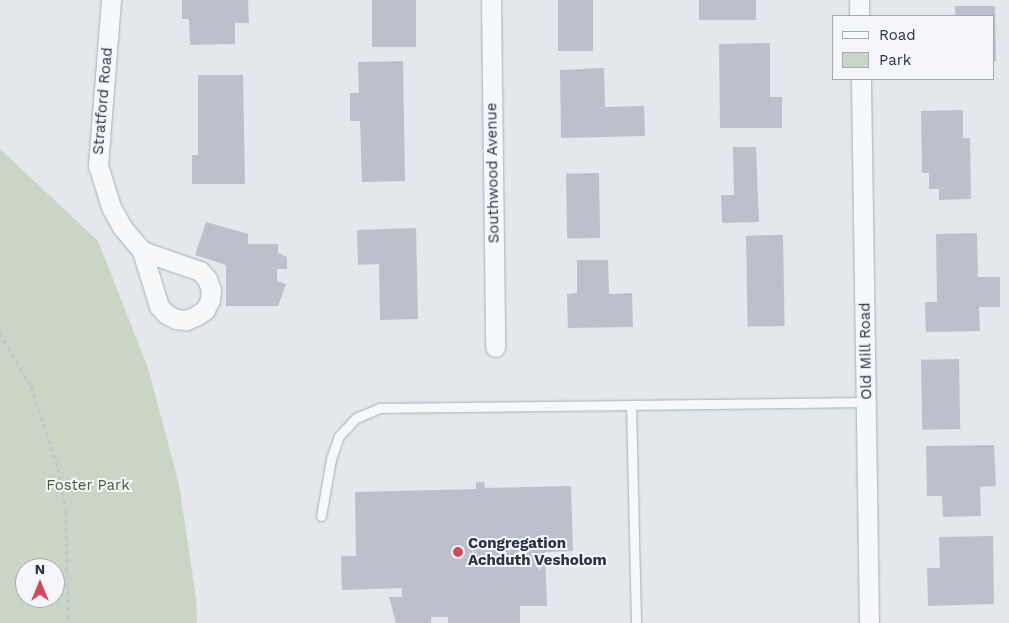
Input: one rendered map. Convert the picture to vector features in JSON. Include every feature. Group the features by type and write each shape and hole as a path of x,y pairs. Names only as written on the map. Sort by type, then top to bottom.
{"street":[{"name":"Stratford Road","path":"111,0 98,165 111,207 122,227 142,251"},
{"name":"Southwood Avenue","path":"491,0 495,347"},
{"path":"859,0 859,15"},
{"name":"Old Mill Road","path":"861,80 870,623"}],"lane":[{"path":"321,516 331,459 340,436 356,418 380,408 867,402"},
{"path":"631,406 636,623"}],"path":[{"path":"0,333 31,386 58,468 66,511 68,623"}],"green space":[{"name":"Foster Park","path":"0,149 98,241 148,368 179,484 196,598 197,623 0,623"}],"building":[{"path":"182,0 248,0 249,23 235,23 235,44 190,45 189,19 182,19"},
{"path":"372,0 416,0 416,47 372,47"},
{"path":"558,0 593,0 593,51 558,51"},
{"path":"699,0 756,0 756,20 699,20"},
{"path":"955,6 995,6 996,61 994,61 994,15 955,15"},
{"path":"770,43 770,97 782,97 782,128 720,128 719,44"},
{"path":"403,61 405,181 362,182 360,121 350,121 350,93 359,93 358,62"},
{"path":"604,68 605,107 644,106 645,136 561,138 560,70"},
{"path":"198,75 243,75 245,184 192,184 192,155 198,155"},
{"path":"963,110 963,138 970,138 971,199 939,200 939,189 929,189 929,173 922,173 921,111"},
{"path":"733,147 756,147 759,222 722,223 721,195 734,195"},
{"path":"599,173 600,238 567,239 566,174"},
{"path":"206,222 248,234 248,244 278,244 278,253 287,257 287,269 277,269 277,281 286,284 278,306 226,306 226,265 195,255"},
{"path":"416,228 418,319 380,320 379,264 358,265 357,230"},
{"path":"977,233 978,277 1000,277 1000,307 979,307 980,331 926,332 925,302 937,302 936,234"},
{"path":"783,235 785,326 748,327 746,236"},
{"path":"577,260 608,260 609,294 632,293 633,327 568,328 567,294 577,293"},
{"path":"959,359 960,429 922,430 921,360"},
{"path":"994,445 996,486 980,487 981,516 943,517 942,496 927,496 926,446"},
{"name":"Congregation Achduth Vesholom","path":"476,482 484,482 485,488 571,486 573,551 545,552 547,606 520,606 520,623 448,623 448,617 431,617 431,623 396,623 389,597 402,597 402,588 342,590 341,556 356,556 355,492 476,489"},
{"path":"993,536 994,604 928,606 927,568 940,568 939,537"}],"place":[{"name":"Congregation Achduth Vesholom","path":"458,552"}]}
